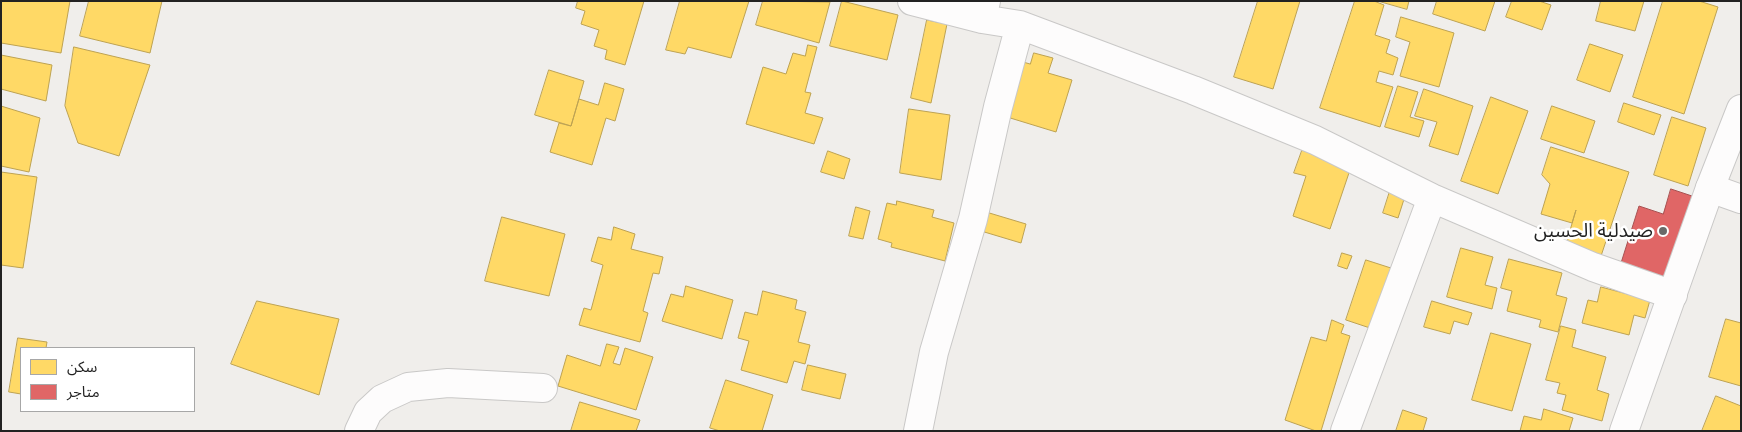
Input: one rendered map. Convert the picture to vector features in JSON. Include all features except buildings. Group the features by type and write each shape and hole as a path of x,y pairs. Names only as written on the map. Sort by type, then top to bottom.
{"street":[{"path":"912,1 984,10 1193,90 1306,136 1432,198 1593,267 1673,296"},
{"path":"918,431 934,352 973,219 998,107 1020,25"},
{"path":"1624,431 1710,188 1741,109"},
{"path":"1710,188 1741,199"},
{"path":"1345,431 1432,198"},
{"path":"359,431 368,412 382,399 408,387 448,383 543,388"}],"place":[{"name":"صيدلية الحسين","path":"1663,231"}]}
